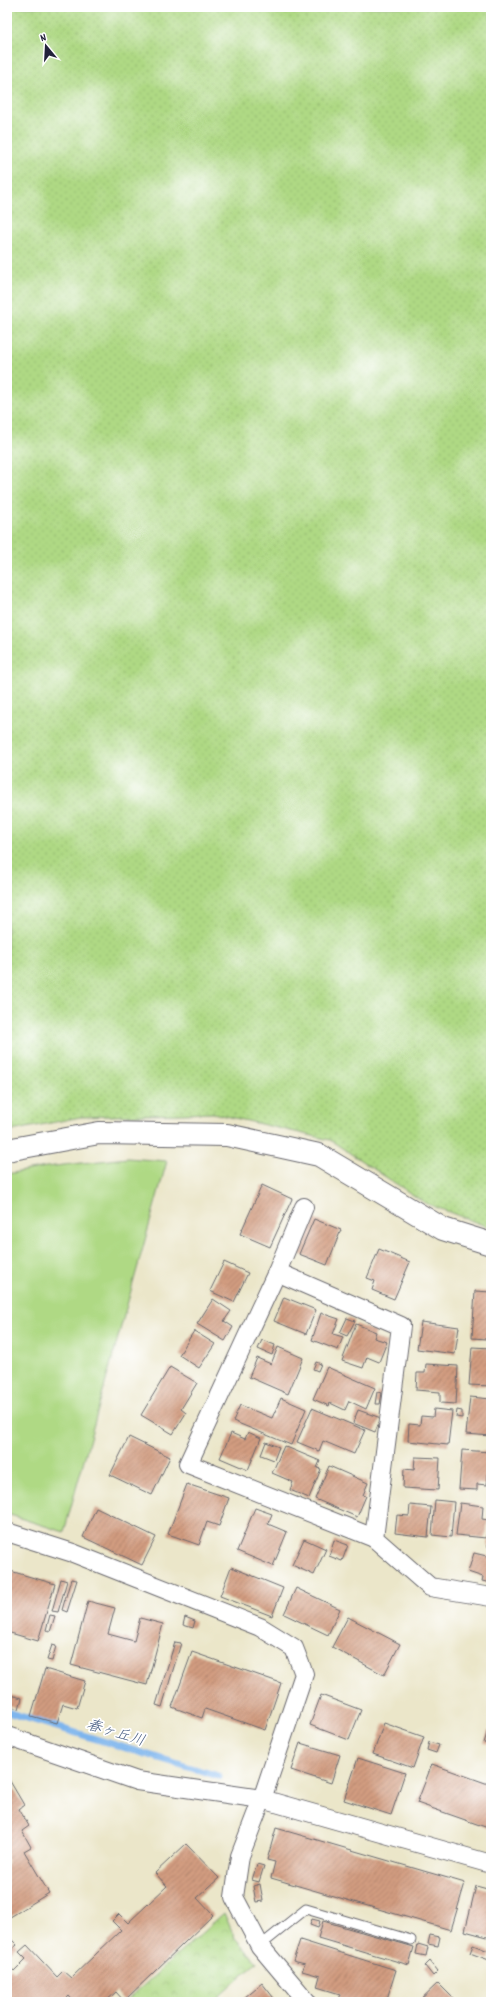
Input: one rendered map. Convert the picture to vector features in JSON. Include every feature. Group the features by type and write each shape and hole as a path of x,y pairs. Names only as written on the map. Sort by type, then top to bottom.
{"street":[{"path":"7,1150 99,1132 228,1135 319,1155 443,1229 491,1244"},
{"path":"304,1206 277,1272 188,1464 374,1538 430,1587 491,1597"},
{"path":"277,1272 401,1326 374,1538"},
{"path":"7,1532 73,1553 253,1624 294,1648 304,1674 262,1799 240,1856 234,1897 260,1946 307,2002"},
{"path":"7,1736 137,1781 262,1799 491,1864"}],"lane":[{"path":"260,1946 306,1908 411,1940"}],"green space":[{"path":"7,7 491,7 491,1228 425,1203 330,1140 213,1113 80,1117 7,1132"},
{"path":"127,1158 167,1161 64,1532 7,1514 7,1174 46,1167"},
{"path":"224,1913 235,1938 257,1962 213,2002 125,2002"}],"building":[{"path":"262,1185 292,1199 270,1247 240,1234"},
{"path":"314,1219 341,1230 327,1265 299,1254"},
{"path":"379,1249 410,1262 394,1299 372,1290 375,1281 367,1278"},
{"path":"224,1262 248,1273 234,1302 210,1291"},
{"path":"475,1291 491,1292 491,1331 487,1331 487,1339 472,1338"},
{"path":"284,1297 316,1310 306,1334 274,1321"},
{"path":"213,1299 231,1311 224,1321 233,1327 225,1341 197,1324"},
{"path":"321,1313 339,1319 333,1334 343,1337 338,1350 312,1340"},
{"path":"347,1318 355,1321 347,1336 340,1333"},
{"path":"421,1322 459,1327 455,1354 417,1349"},
{"path":"356,1324 376,1332 374,1338 387,1342 379,1362 367,1357 363,1368 342,1361"},
{"path":"194,1331 215,1344 199,1368 179,1355"},
{"path":"262,1340 275,1345 272,1355 258,1349"},
{"path":"278,1347 303,1358 288,1394 249,1377 257,1358 271,1364"},
{"path":"472,1347 491,1348 491,1386 469,1385"},
{"path":"316,1362 321,1364 318,1371 313,1369"},
{"path":"426,1364 458,1366 456,1404 440,1403 440,1392 416,1390 417,1373 425,1373"},
{"path":"170,1367 197,1383 181,1409 186,1413 173,1434 141,1415"},
{"path":"327,1367 375,1388 366,1409 349,1401 345,1410 330,1403 329,1406 313,1399"},
{"path":"377,1392 382,1393 380,1404 375,1404"},
{"path":"470,1397 491,1399 491,1436 466,1434"},
{"path":"281,1398 306,1409 291,1445 233,1421 240,1405 272,1418"},
{"path":"312,1408 365,1430 354,1454 323,1441 319,1451 297,1442"},
{"path":"434,1409 452,1411 448,1445 408,1441 409,1424 420,1425 421,1416 433,1417"},
{"path":"358,1410 381,1418 375,1432 353,1423"},
{"path":"457,1410 462,1411 462,1418 456,1417"},
{"path":"248,1432 261,1438 248,1470 220,1458 231,1433 245,1439"},
{"path":"129,1437 170,1457 152,1495 110,1475"},
{"path":"266,1442 279,1447 274,1460 261,1455"},
{"path":"284,1446 320,1461 317,1468 321,1469 309,1498 290,1490 293,1482 272,1473"},
{"path":"462,1450 490,1452 487,1485 477,1484 477,1490 459,1489"},
{"path":"415,1457 440,1458 438,1490 403,1488 404,1469 414,1470"},
{"path":"329,1466 368,1483 363,1495 366,1496 357,1517 315,1499"},
{"path":"187,1484 229,1498 219,1526 207,1522 199,1545 168,1534"},
{"path":"435,1500 454,1502 451,1537 432,1535"},
{"path":"460,1503 483,1506 482,1519 488,1520 486,1538 456,1535"},
{"path":"410,1505 431,1507 428,1537 395,1533 397,1515 409,1516"},
{"path":"96,1508 156,1537 142,1565 83,1537"},
{"path":"255,1508 272,1514 268,1524 287,1532 273,1566 237,1551"},
{"path":"491,1535 491,1548 487,1546"},
{"path":"304,1539 326,1549 314,1575 292,1565"},
{"path":"334,1540 348,1545 342,1561 329,1556"},
{"path":"474,1553 491,1557 491,1583 482,1581 483,1577 468,1572"},
{"path":"231,1567 283,1588 272,1616 220,1596"},
{"path":"7,1570 55,1584 38,1641 7,1632"},
{"path":"61,1579 67,1581 58,1612 52,1611"},
{"path":"71,1579 77,1580 67,1612 62,1610"},
{"path":"296,1588 340,1609 328,1635 284,1614"},
{"path":"88,1601 115,1608 108,1634 134,1641 140,1618 163,1624 147,1685 71,1665"},
{"path":"50,1615 55,1616 50,1632 46,1630"},
{"path":"185,1617 195,1621 193,1628 183,1625"},
{"path":"348,1617 400,1644 384,1675 332,1647"},
{"path":"175,1642 181,1643 162,1707 156,1705"},
{"path":"52,1645 56,1646 52,1661 47,1660"},
{"path":"192,1652 281,1683 265,1730 205,1709 202,1718 172,1707"},
{"path":"45,1669 85,1681 77,1708 63,1704 57,1723 31,1716"},
{"path":"7,1694 22,1698 19,1709 7,1706"},
{"path":"321,1695 361,1710 349,1740 310,1725"},
{"path":"384,1723 424,1737 413,1768 373,1754"},
{"path":"488,1730 491,1731 491,1745 484,1743"},
{"path":"429,1742 439,1745 436,1753 427,1750"},
{"path":"300,1743 340,1755 331,1783 291,1770"},
{"path":"358,1758 405,1773 391,1815 344,1800"},
{"path":"432,1764 491,1785 491,1829 417,1803"},
{"path":"7,1776 24,1805 19,1809 29,1826 22,1831 31,1847 24,1851 49,1893 7,1919"},
{"path":"276,1828 465,1883 451,1930 271,1878 275,1862 267,1860"},
{"path":"186,1844 219,1878 197,1898 213,1915 124,2001 116,1992 105,2002 74,2002 69,1996 63,2002 7,2002 7,1972 11,1968 14,1971 26,1959 19,1952 27,1945 57,1977 63,1971 71,1978 121,1930 112,1921 119,1914 128,1923 167,1886 155,1873"},
{"path":"257,1864 264,1866 259,1882 252,1880"},
{"path":"260,1884 263,1901 256,1902 253,1886"},
{"path":"476,1886 491,1890 491,1938 465,1931"},
{"path":"312,1919 320,1921 318,1928 310,1925"},
{"path":"323,1921 414,1947 409,1965 318,1938"},
{"path":"430,1935 440,1937 438,1946 428,1944"},
{"path":"9,1937 17,1945 9,1952 7,1950 7,1939"},
{"path":"300,1940 396,1970 386,2002 337,2002 340,1994 317,1987 320,1976 302,1971 305,1964 293,1961"},
{"path":"418,1944 428,1947 426,1956 416,1954"},
{"path":"473,1945 491,1952 489,1960 470,1953"},
{"path":"430,1961 438,1971 433,1976 425,1966"},
{"path":"262,1983 277,2002 239,2002"},
{"path":"438,1983 457,2002 418,2002"}],"waterway":[{"name":"春ヶ丘川","path":"7,1712 218,1776"}]}
